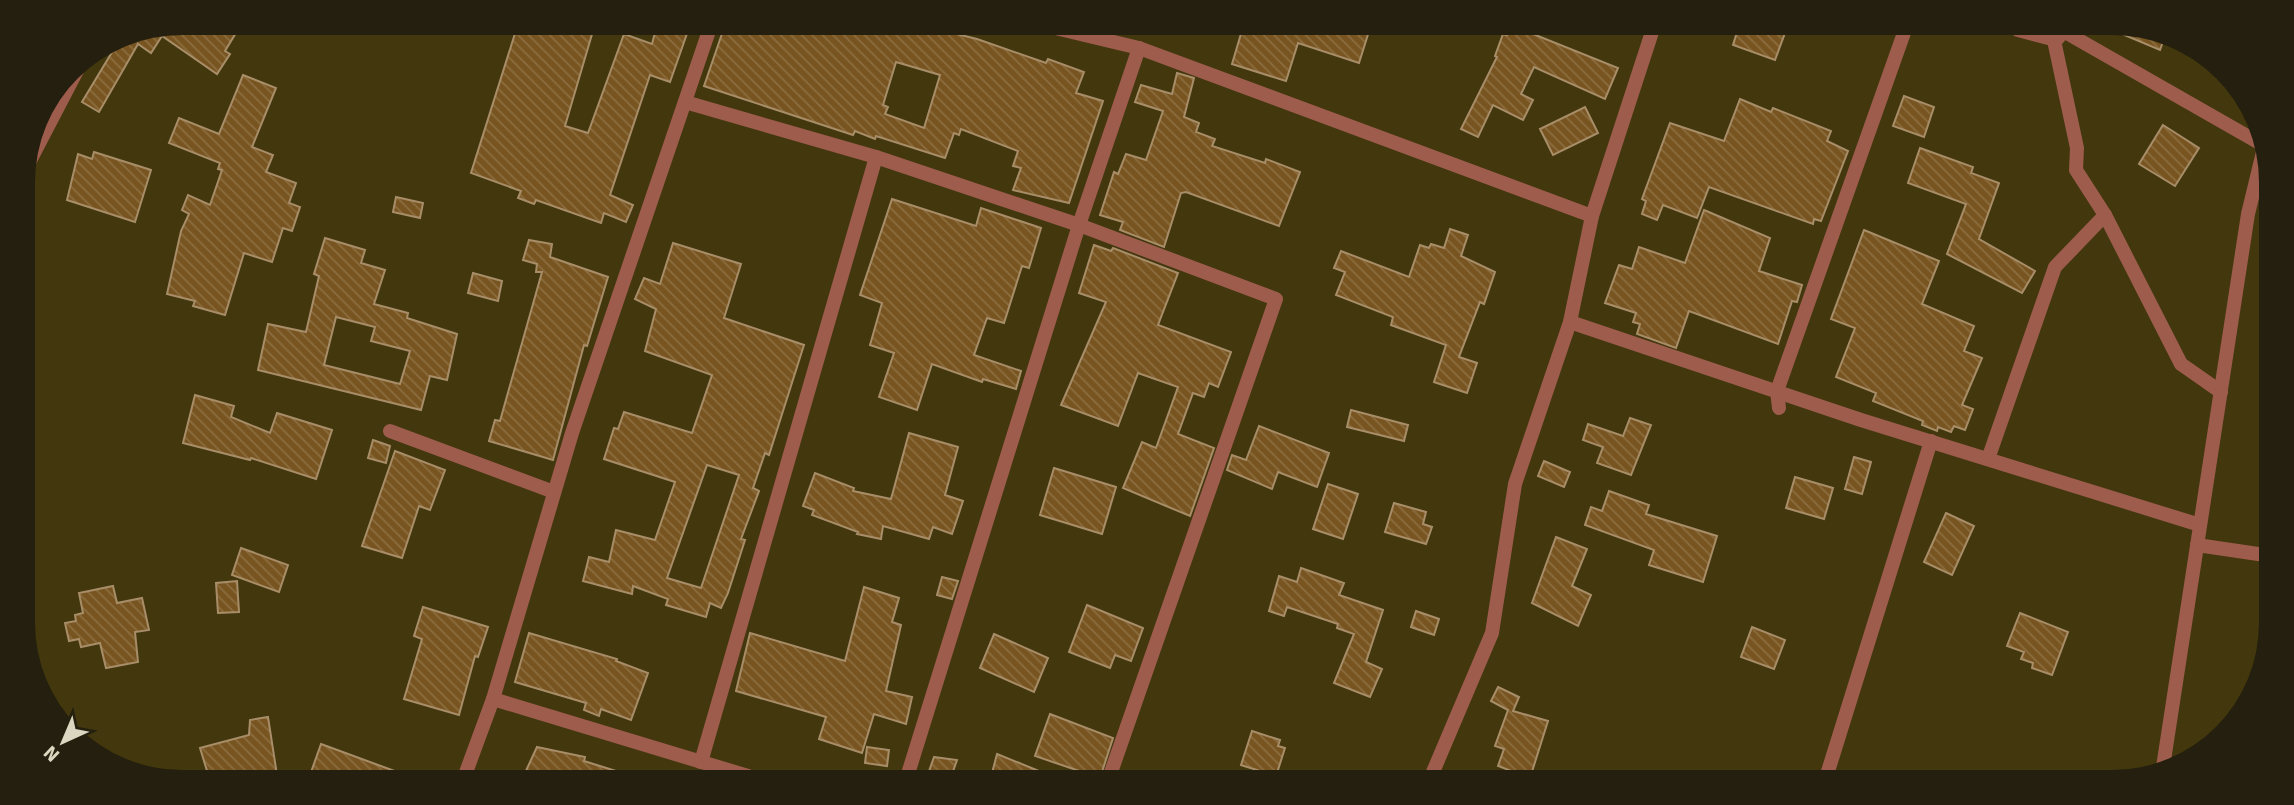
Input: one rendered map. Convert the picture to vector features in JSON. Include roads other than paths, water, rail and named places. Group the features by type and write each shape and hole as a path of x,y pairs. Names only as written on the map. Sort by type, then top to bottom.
{"street":[{"path":"467,770 493,699 554,492 708,35"},
{"path":"1085,35 1139,48 1591,216"},
{"path":"1434,770 1492,633 1514,484 1570,321 1591,216 1651,35"},
{"path":"1779,408 1777,391 1903,35"},
{"path":"2059,35 2061,85 2077,148 2076,170 2105,215 2181,364 2221,392"},
{"path":"2063,35 2253,140"},
{"path":"909,770 1079,225 1139,48"},
{"path":"42,137 66,92"},
{"path":"685,102 876,157 1079,225 1276,299 1112,770"},
{"path":"701,762 876,157"},
{"path":"2164,760 2248,214 2258,168"},
{"path":"1988,459 2055,267 2105,215"},
{"path":"1570,321 1931,441 2200,525"},
{"path":"390,431 554,492"},
{"path":"1828,770 1931,441"},
{"path":"2197,545 2259,554"},
{"path":"493,699 728,770"}]}
